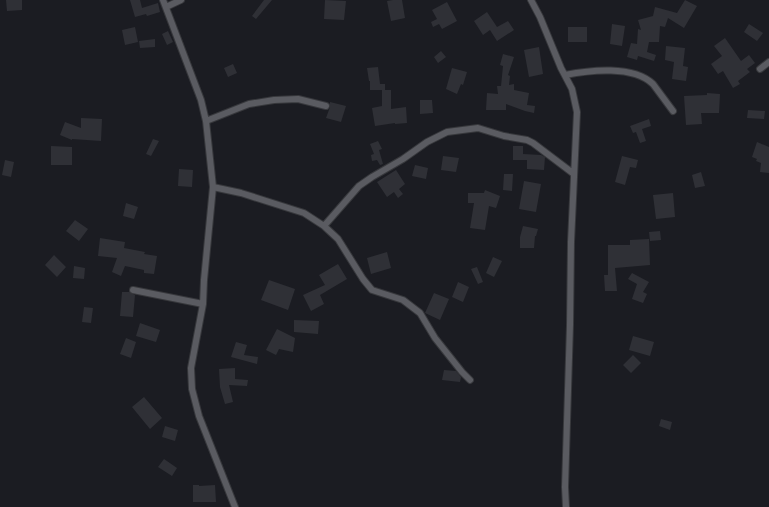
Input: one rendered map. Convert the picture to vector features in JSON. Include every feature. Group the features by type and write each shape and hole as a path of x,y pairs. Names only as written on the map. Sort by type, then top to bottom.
{"street":[{"path":"163,0 201,100 206,121 213,187 203,304 191,368 192,389 199,416 235,507"},
{"path":"166,7 181,0"},
{"path":"531,0 540,17 561,68 572,89 576,112 571,242 565,487 566,507"},
{"path":"760,68 769,62"},
{"path":"566,75 586,71 617,71 638,75 649,80 653,84 673,111"},
{"path":"206,121 249,104 274,100 298,99 326,106"},
{"path":"324,226 359,186 428,142 447,132 478,128 520,140 527,140 574,174"},
{"path":"213,187 241,193 304,213 324,226 338,239 363,279 372,290 404,300 420,313 435,338 470,380"},
{"path":"133,290 203,304"}],"building":[{"path":"6,0 22,0 22,10 7,11"},
{"path":"130,0 140,0 142,8 158,3 160,12 147,16 146,14 135,17"},
{"path":"264,0 272,0 256,19 252,16"},
{"path":"325,0 346,1 344,20 324,19"},
{"path":"402,0 405,18 391,21 387,1"},
{"path":"685,0 697,6 684,28 668,18 665,27 660,26 659,42 649,42 647,52 656,55 654,61 638,56 637,60 627,57 631,43 637,44 638,29 641,30 638,20 653,16 655,7 677,13"},
{"path":"447,2 457,21 442,29 439,24 433,27 431,22 437,19 432,10"},
{"path":"487,12 497,27 508,21 514,30 497,41 490,30 483,35 474,21"},
{"path":"612,24 625,26 622,46 610,44"},
{"path":"749,24 763,33 757,41 744,32"},
{"path":"135,27 138,42 125,45 122,30"},
{"path":"568,27 587,27 587,42 568,42"},
{"path":"168,31 173,42 167,45 162,34"},
{"path":"725,38 741,61 749,55 755,63 747,69 750,72 738,81 740,84 733,88 723,71 718,74 711,64 722,56 714,46"},
{"path":"155,39 155,47 140,48 139,41"},
{"path":"666,46 685,48 683,66 688,67 686,81 672,79 674,62 665,60"},
{"path":"539,47 543,74 529,77 524,50"},
{"path":"441,51 446,57 438,63 434,57"},
{"path":"503,54 514,57 508,75 510,76 509,85 514,84 514,90 529,93 527,105 535,106 534,113 506,104 506,110 486,110 487,93 498,94 497,86 501,86 503,66 500,65"},
{"path":"233,64 237,73 228,77 224,68"},
{"path":"378,67 380,84 385,84 385,90 370,90 370,81 367,68"},
{"path":"452,68 467,72 463,85 461,84 457,94 446,89"},
{"path":"382,90 391,90 391,109 406,107 407,123 375,126 372,108 382,106"},
{"path":"707,93 720,94 719,113 701,113 702,124 686,125 684,96 707,95"},
{"path":"420,100 432,100 433,113 420,114"},
{"path":"330,102 346,106 341,122 326,118 330,107"},
{"path":"748,110 765,111 764,119 747,118"},
{"path":"81,118 102,119 101,141 72,140 60,135 65,122 81,128"},
{"path":"649,119 651,126 642,129 646,141 640,143 636,132 633,133 630,126"},
{"path":"153,139 159,141 151,156 146,154"},
{"path":"378,141 382,149 379,150 383,164 380,165 377,160 372,161 371,155 374,154 370,144"},
{"path":"757,142 769,147 769,173 760,172 761,163 752,157"},
{"path":"51,146 72,147 72,165 51,165"},
{"path":"513,146 523,146 523,154 541,155 545,157 544,170 527,169 527,160 513,160"},
{"path":"443,156 459,158 456,172 441,170"},
{"path":"622,156 638,160 636,168 630,167 625,185 615,182"},
{"path":"5,160 14,162 11,177 2,175"},
{"path":"415,165 428,168 426,179 412,176"},
{"path":"179,169 193,170 192,187 178,186"},
{"path":"396,170 405,184 399,189 403,194 398,198 394,192 387,197 377,182"},
{"path":"701,172 705,186 695,188 692,175"},
{"path":"504,174 513,174 512,191 503,190"},
{"path":"524,181 541,184 536,212 519,209"},
{"path":"485,190 500,196 496,208 489,206 485,230 470,228 474,203 468,203 468,193 484,193"},
{"path":"673,193 675,217 656,219 653,195"},
{"path":"126,203 138,207 134,219 123,216"},
{"path":"75,220 88,229 79,241 66,231"},
{"path":"523,226 538,229 535,236 534,248 520,248 520,237"},
{"path":"660,231 661,240 650,241 649,232"},
{"path":"100,238 125,242 124,248 157,256 154,274 144,273 144,270 125,266 121,276 112,272 117,258 98,256"},
{"path":"649,239 650,265 615,268 617,291 605,291 604,275 608,275 608,245 630,245 630,240"},
{"path":"387,252 391,268 371,274 367,258"},
{"path":"54,255 66,267 57,277 45,265"},
{"path":"493,257 502,261 494,277 486,273"},
{"path":"338,264 347,279 320,295 324,304 311,311 303,295 325,285 319,275"},
{"path":"74,266 85,268 84,279 73,278"},
{"path":"477,267 483,282 478,284 471,269"},
{"path":"632,273 649,282 643,292 647,294 643,303 632,299 637,284 628,279"},
{"path":"269,280 295,289 288,310 261,300"},
{"path":"458,282 469,287 463,302 452,297"},
{"path":"122,292 129,292 135,295 133,317 120,316"},
{"path":"434,293 449,299 440,320 425,313"},
{"path":"84,307 93,308 91,323 82,322"},
{"path":"294,320 319,321 318,334 294,332"},
{"path":"140,323 160,330 156,342 136,336"},
{"path":"277,329 295,338 293,352 279,349 276,355 266,350"},
{"path":"633,336 654,342 650,356 629,350"},
{"path":"126,338 136,342 131,358 120,354"},
{"path":"236,342 247,345 244,355 258,357 257,364 231,357"},
{"path":"633,355 641,363 631,373 623,365"},
{"path":"235,368 235,379 248,380 247,386 229,385 233,402 225,404 220,387 219,369"},
{"path":"444,370 456,371 461,377 460,382 442,380"},
{"path":"144,397 162,418 150,429 132,407"},
{"path":"661,419 672,422 670,430 659,426"},
{"path":"165,426 178,430 175,441 162,437"},
{"path":"164,459 177,468 172,476 158,467"},
{"path":"193,485 215,485 216,502 193,502"}]}
